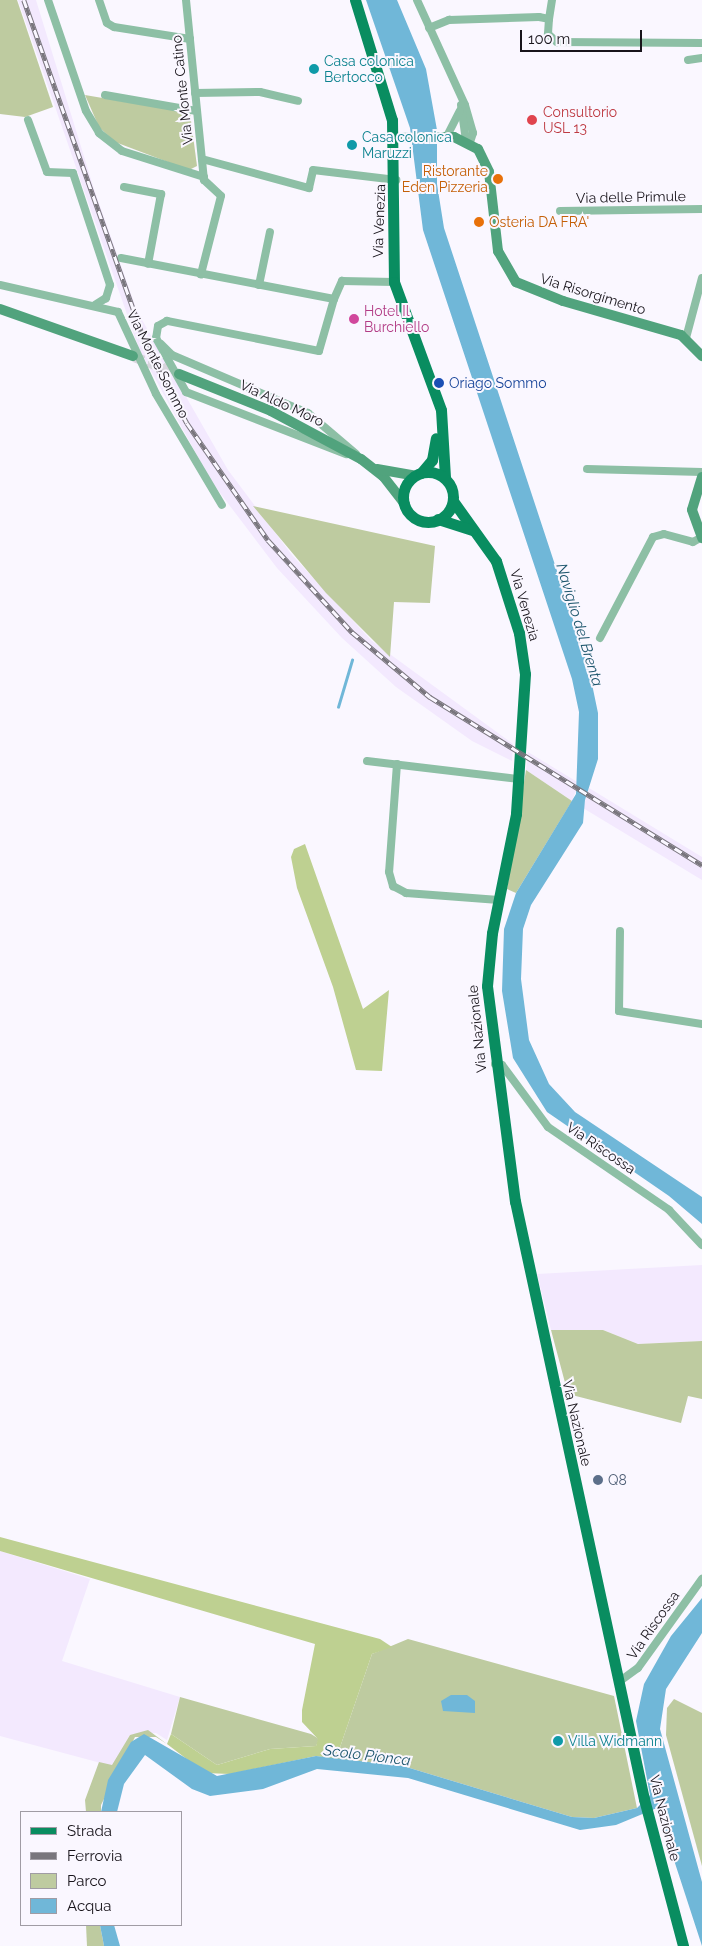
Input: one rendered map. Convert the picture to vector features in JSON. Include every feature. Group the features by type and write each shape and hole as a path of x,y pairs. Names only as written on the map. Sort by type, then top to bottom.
{"main road":[{"name":"Via Venezia","path":"355,0 401,138 396,180 394,282 442,418 445,478"},
{"name":"Via Venezia","path":"418,474 432,460 436,440 430,382"},
{"path":"438,519 453,501 445,478 434,472 418,474 405,488 405,504 418,519 438,519 473,531"},
{"name":"Via Venezia","path":"453,501 496,562 520,638 525,682 520,757"},
{"name":"Via Nazionale","path":"520,757 511,848 499,900 487,986 495,1064 527,1272 620,1681 644,1799 683,1946"}],"street":[{"path":"48,0 89,118 118,149 204,177 220,196 201,274"},
{"path":"99,0 107,23 114,27 190,39"},
{"name":"Via Monte Catino","path":"186,0 204,177"},
{"path":"401,138 444,136 468,141 470,121 417,0"},
{"path":"550,0 548,34 557,42 702,43"},
{"path":"429,28 463,19 549,18"},
{"path":"688,60 702,58"},
{"path":"195,93 260,92 298,101"},
{"path":"106,95 197,111"},
{"path":"444,136 458,120 459,96"},
{"path":"28,120 47,172 73,173 110,285 106,298 95,305"},
{"name":"Via Risorgimento","path":"468,141 488,166 496,245 512,278 563,301 686,338"},
{"path":"202,159 309,188 313,170 396,180"},
{"path":"124,187 160,194 148,264"},
{"name":"Via delle Primule","path":"560,211 702,209"},
{"path":"259,285 270,232"},
{"path":"121,258 334,299 342,281 394,282"},
{"path":"702,278 700,300 686,338 702,356"},
{"name":"Via Monte Sommo","path":"0,285 95,305 118,312 156,394 222,505"},
{"name":"Via Monte Sommo","path":"334,299 319,351 167,321 160,323 156,333 186,392 360,459"},
{"path":"0,309 133,356"},
{"name":"Via Monte Sommo","path":"156,333 172,355 308,413 360,459"},
{"name":"Via Aldo Moro","path":"180,374 271,411 370,465 392,474 418,474"},
{"name":"Via Aldo Moro","path":"370,465 405,504"},
{"path":"587,469 702,477 692,510 702,538 693,542 664,534 654,537 600,638"},
{"path":"367,761 519,780"},
{"path":"397,764 389,872 393,886 406,894 499,900"},
{"path":"620,931 619,1011 702,1024"},
{"name":"Via Riscossa","path":"495,1064 502,1065 548,1127 669,1210 702,1245"},
{"name":"Via Riscossa","path":"620,1681 638,1668 702,1579"}],"shaded area":[{"path":"18,0 36,0 94,189 137,311 228,470 292,555 372,641 513,744 512,761 472,741 396,687 342,638 277,568 211,481 139,349"},
{"path":"528,752 579,783 572,801 526,770"},
{"path":"589,788 702,857 702,880 583,808"},
{"path":"702,1265 702,1341 638,1344 603,1330 551,1330 537,1274"},
{"path":"0,1551 90,1579 62,1661 180,1697 167,1740 156,1733 130,1735 112,1766 0,1736"}],"green space":[{"path":"0,0 17,0 53,107 25,117 0,114"},
{"path":"85,95 190,113 197,166 189,170 115,142 99,127"},
{"path":"253,506 435,546 430,603 394,602 390,657 326,593"},
{"path":"526,770 572,801 516,893 507,889"},
{"path":"305,844 363,1009 389,990 382,1071 356,1070 333,987 297,888 291,857 294,849"},
{"path":"551,1330 603,1330 638,1344 702,1341 702,1399 688,1396 681,1423 568,1394"},
{"path":"0,1537 380,1639 392,1647 372,1654 336,1759 316,1756 230,1774 205,1773 167,1744 171,1734 217,1765 270,1749 316,1746 318,1739 302,1722 302,1710 315,1644 0,1551"},
{"path":"408,1639 614,1696 637,1808 594,1818 572,1817 403,1766 336,1759 372,1654"},
{"path":"180,1697 311,1734 319,1739 316,1746 270,1749 217,1765 171,1734"},
{"path":"674,1699 702,1713 702,1866 666,1735 667,1708"},
{"path":"148,1730 167,1744 156,1737 135,1737 101,1805 101,1811 86,1811 85,1800 99,1762 112,1765 130,1735"},
{"path":"86,1926 100,1926 104,1946 87,1946"}],"water":[{"path":"366,0 397,0 426,69 437,130 437,184 444,228 588,665 598,713 598,759 585,800 583,823 531,905 523,929 521,979 529,1040 549,1084 575,1112 702,1197 702,1224 669,1196 547,1112 513,1058 502,991 504,929 516,893 576,794 579,712 572,679 423,230 410,128"},
{"path":"702,1598 702,1633 666,1689 660,1729 702,1882 702,1946 657,1808 616,1825 580,1830 408,1778 317,1769 263,1789 210,1796 192,1789 145,1755 124,1784 117,1811 101,1811 108,1780 131,1742 144,1734 217,1776 316,1756 403,1766 572,1817 594,1818 637,1808 650,1795 636,1721 644,1684 671,1636"},
{"path":"451,1695 467,1695 475,1701 475,1713 443,1711 441,1701"},
{"path":"100,1926 114,1926 120,1946 104,1946"}],"waterway":[{"path":"338,707 352,660"}],"tunnel":[{"path":"134,357 179,374"}],"railway":[{"path":"24,0 147,348 187,423 268,540 352,632 430,697 702,865"}],"place":[{"name":"Casa colonica Bertocco","path":"314,69"},
{"name":"Consultorio USL 13","path":"532,120"},
{"name":"Casa colonica Maruzzi","path":"352,145"},
{"name":"Ristorante Eden Pizzeria","path":"498,179"},
{"name":"Osteria DA FRA'","path":"479,222"},
{"name":"Hotel Il Burchiello","path":"354,319"},
{"name":"Oriago Sommo","path":"439,383"},
{"name":"Q8","path":"598,1480"},
{"name":"Villa Widmann","path":"558,1741"}],"water label":[{"name":"Naviglio del Brenta","path":"579,625"},
{"name":"Scolo Pionca","path":"367,1756"}]}
